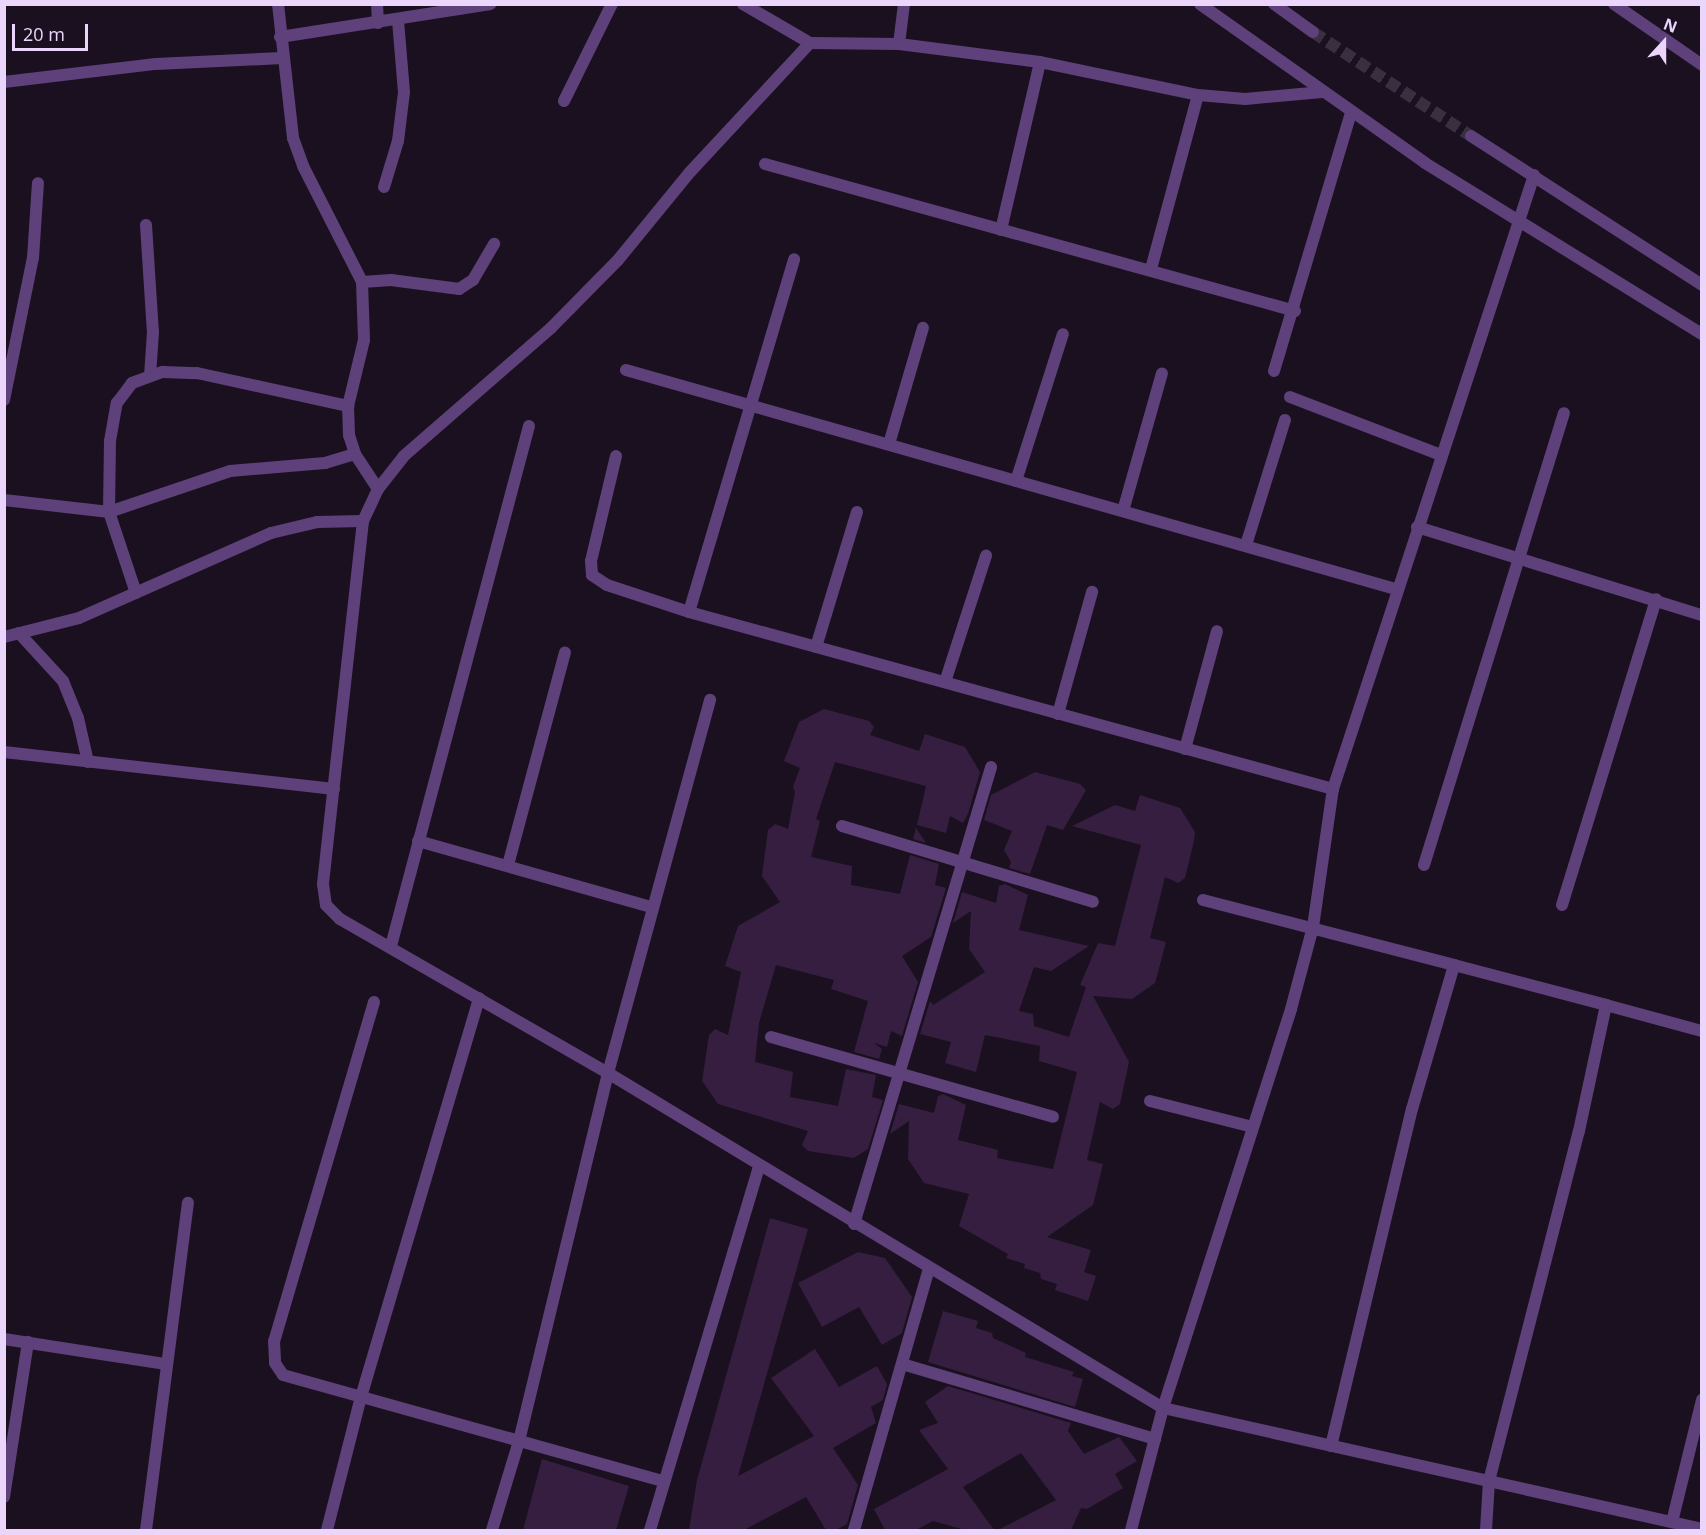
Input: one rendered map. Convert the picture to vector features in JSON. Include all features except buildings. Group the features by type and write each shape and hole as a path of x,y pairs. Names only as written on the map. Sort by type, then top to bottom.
{"street":[{"path":"278,4 282,58 293,138 303,166 362,282 364,340 348,406 349,435 355,454 378,489"},
{"path":"377,4 378,23"},
{"path":"280,37 398,21 490,4"},
{"path":"564,101 612,4"},
{"path":"743,4 810,43 899,44 1040,62 1198,95 1245,99 1322,92"},
{"path":"899,44 904,4"},
{"path":"1200,4 1352,113 1519,221 1701,334"},
{"path":"1274,4 1313,32"},
{"path":"1614,4 1701,66"},
{"path":"384,187 398,141 404,92 398,21"},
{"path":"810,43 690,172 618,260 551,328 404,456 378,489 363,521 323,884 326,905 340,919 391,946 608,1073 759,1167 1163,1408 1701,1529"},
{"path":"4,82 156,64 282,58"},
{"path":"1001,230 1040,62"},
{"path":"1151,269 1198,95"},
{"path":"1275,371 1295,311 1352,113"},
{"path":"1471,136 1701,285"},
{"path":"765,164 1151,269 1295,311"},
{"path":"1131,1530 1163,1408 1291,1009 1312,927 1333,789 1396,590 1534,175"},
{"path":"4,400 33,258 38,183"},
{"path":"146,225 146,269 153,332 150,376"},
{"path":"362,282 391,280 445,291 459,290 473,280 494,244"},
{"path":"688,612 794,259"},
{"path":"889,444 923,328"},
{"path":"1016,481 1063,334"},
{"path":"626,370 1246,545 1396,590"},
{"path":"136,593 109,512 110,441 117,403 132,383 163,372 197,373 348,406"},
{"path":"1123,512 1162,373"},
{"path":"1290,397 1441,455"},
{"path":"1424,865 1564,413"},
{"path":"1246,545 1285,420"},
{"path":"391,946 529,426"},
{"path":"4,500 109,512 230,471 326,463 355,454"},
{"path":"616,456 591,561 592,575 607,585 688,612 1333,789"},
{"path":"816,647 857,512"},
{"path":"4,637 79,618 271,532 317,522 363,521"},
{"path":"1417,527 1521,556 1701,615"},
{"path":"945,682 986,556"},
{"path":"1058,714 1092,592"},
{"path":"1562,905 1656,599"},
{"path":"1185,749 1217,631"},
{"path":"19,633 63,681 78,718 88,762"},
{"path":"508,866 565,652"},
{"path":"492,1530 519,1441 608,1073 710,700"},
{"path":"4,752 334,789"},
{"path":"854,1224 991,767"},
{"path":"842,826 1093,902"},
{"path":"418,841 652,907"},
{"path":"1203,900 1701,1030"},
{"path":"1331,1446 1412,1109 1454,965"},
{"path":"327,1530 361,1397 479,998"},
{"path":"374,1002 274,1341 274,1363 283,1375 663,1481"},
{"path":"1486,1530 1489,1481 1579,1131 1606,1005"},
{"path":"771,1037 900,1076 1053,1117"},
{"path":"1150,1101 1253,1127"},
{"path":"650,1530 759,1167"},
{"path":"146,1530 188,1203"},
{"path":"854,1530 929,1269"},
{"path":"4,1339 166,1364"},
{"path":"4,1497 28,1342"},
{"path":"902,1364 1155,1439"},
{"path":"1672,1522 1701,1400"}],"tunnel":[{"path":"1313,32 1471,136"}]}
